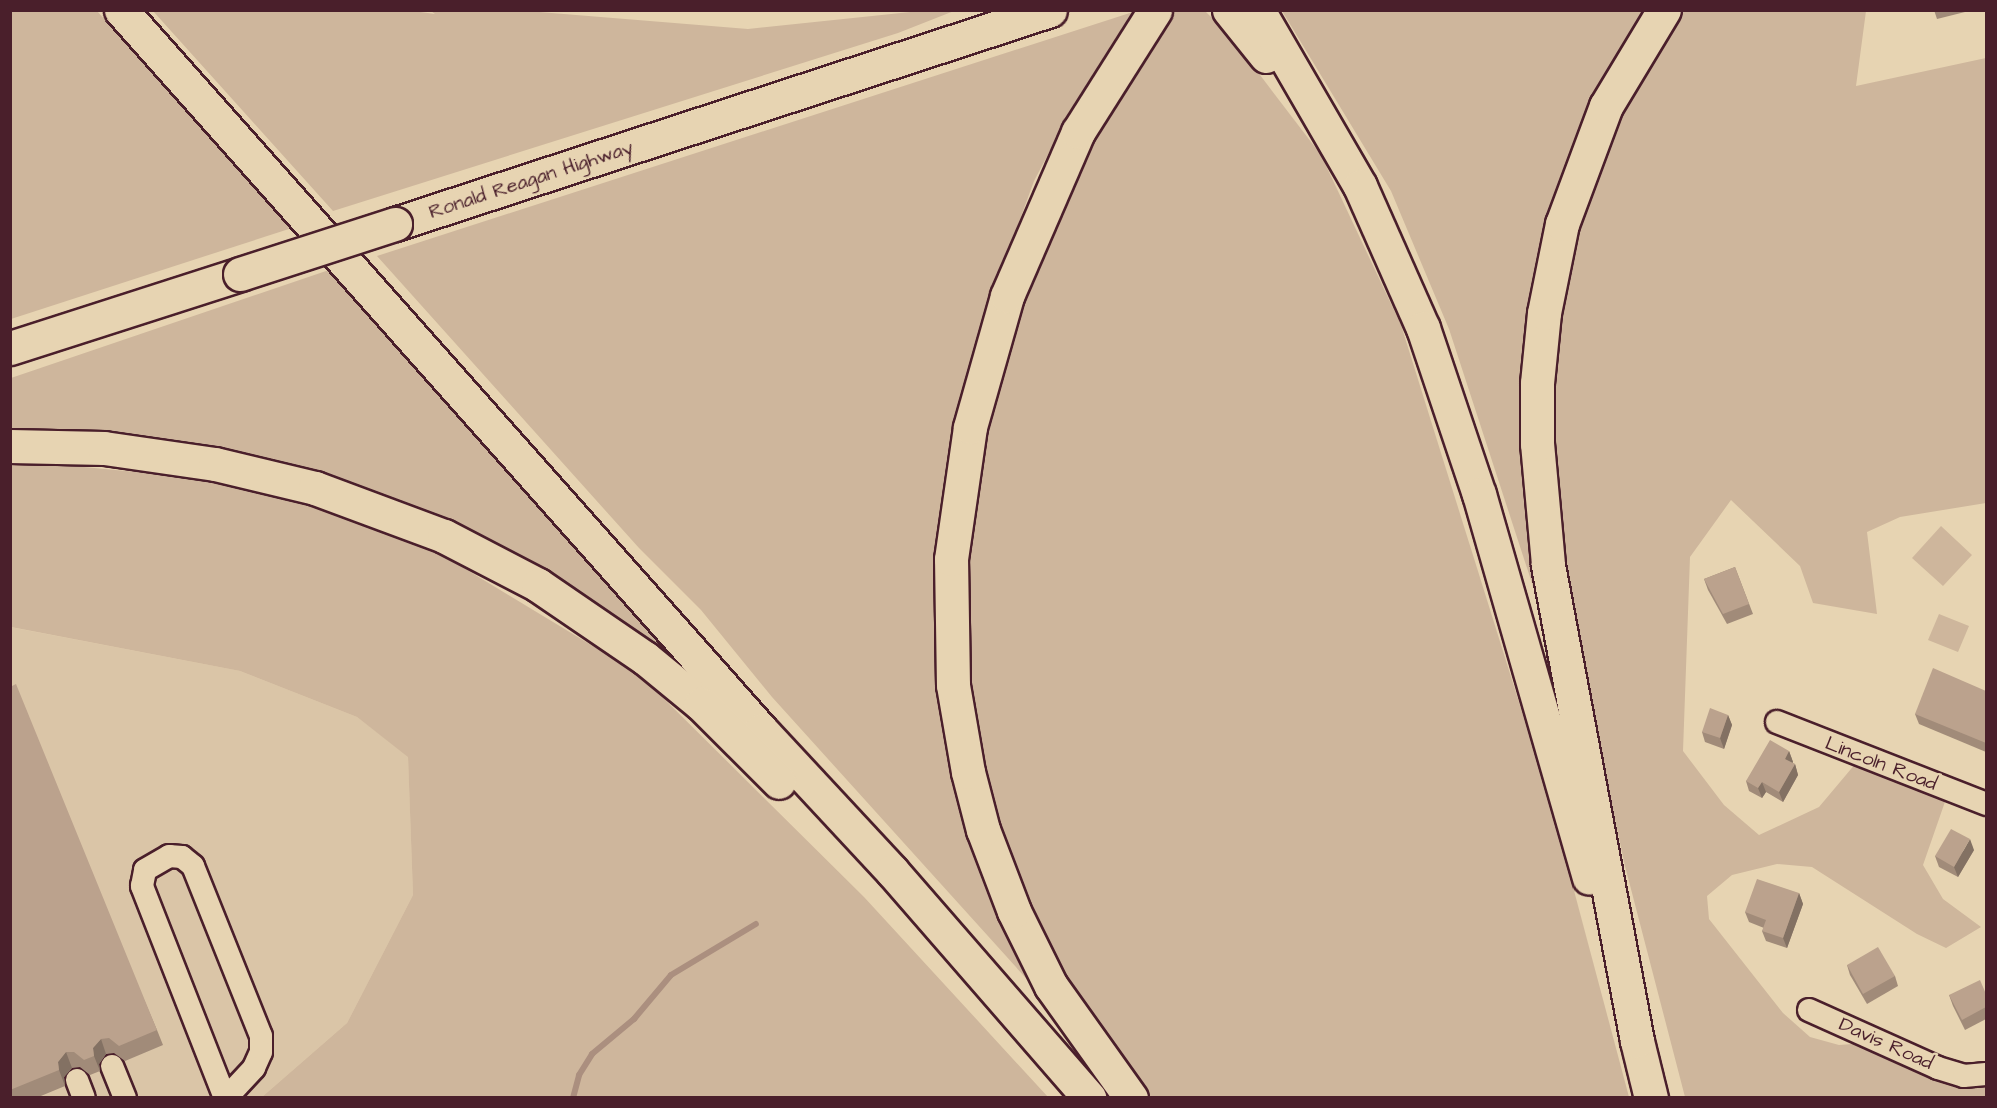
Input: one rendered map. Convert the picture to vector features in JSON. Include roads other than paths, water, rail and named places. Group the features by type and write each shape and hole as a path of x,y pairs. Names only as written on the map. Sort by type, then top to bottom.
{"highway":[{"path":"121,10 930,915 1089,1098"},
{"name":"Ronald Reagan Highway","path":"10,348 1050,10"},
{"path":"1131,1098 1051,986 1014,911 974,798 951,662 951,559 978,393 1006,296 1078,132 1155,10"},
{"path":"1229,10 1334,138"},
{"path":"1258,10 1334,138 1368,202 1423,328 1472,471 1651,1098"},
{"path":"1636,1041 1548,564 1537,444 1537,383 1544,314 1562,224 1606,106 1664,10"},
{"path":"10,446 104,448 190,459 267,476 370,506 490,559 563,600 645,658 701,704 842,847 930,915"}],"street":[{"name":"Lincoln Road","path":"1777,722 1986,804"},
{"path":"169,856 182,857 193,866 261,1036 261,1052 254,1068 226,1098 142,886 145,870 169,856"},
{"name":"Davis Road","path":"1809,1010 1975,1075"},
{"path":"112,1066 125,1098"}],"waterway":[{"path":"573,1098 579,1075 592,1054 634,1019 671,975 756,924"}]}
